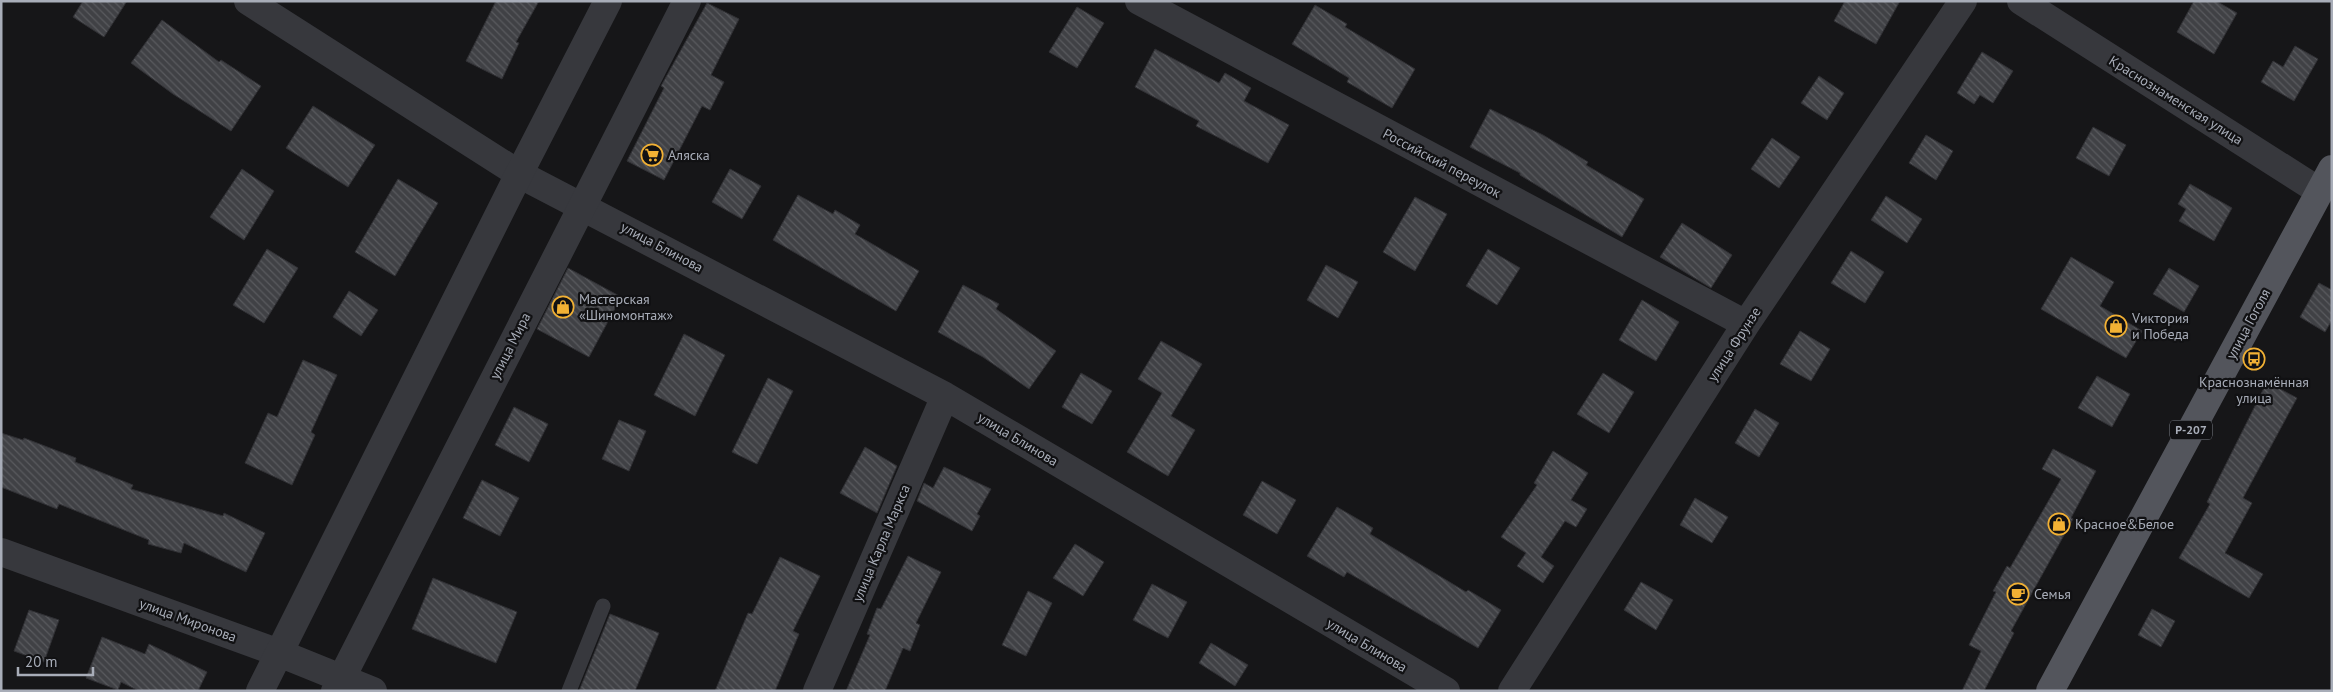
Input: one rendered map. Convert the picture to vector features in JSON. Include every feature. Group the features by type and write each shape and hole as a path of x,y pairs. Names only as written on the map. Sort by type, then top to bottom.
{"main road":[{"name":"улица Гоголя","path":"2050,691 2328,186"}],"street":[{"path":"248,1 519,174"},
{"path":"260,691 519,174 608,1"},
{"name":"улица Мира","path":"339,684 686,1"},
{"name":"Российский переулок","path":"1139,1 1746,324"},
{"name":"улица Фрунзе","path":"1512,691 1746,324 1963,1"},
{"name":"Краснознаменская улица","path":"2020,1 2328,186"},
{"name":"улица Блинова","path":"519,174 945,396 1446,691"},
{"name":"улица Карла Маркса","path":"817,691 945,396"},
{"name":"улица Миронова","path":"1,552 278,654 339,684 373,691"}],"lane":[{"path":"569,691 603,606"}],"building":[{"path":"83,1 127,1 104,37 73,17"},
{"path":"496,1 539,1 516,42 519,43 502,79 466,61"},
{"path":"1845,1 1900,1 1876,44 1834,21"},
{"path":"2194,1 2216,1 2237,13 2214,54 2177,32"},
{"path":"707,3 739,19 711,75 724,82 710,110 702,106 664,180 627,161 664,88 661,86"},
{"path":"1315,5 1347,24 1345,27 1415,69 1392,108 1347,82 1349,78 1292,44"},
{"path":"1077,7 1104,23 1077,68 1049,52"},
{"path":"162,20 219,62 221,60 261,86 231,131 173,94 131,63"},
{"path":"2295,46 2318,59 2294,101 2261,82 2273,61 2283,67"},
{"path":"1155,49 1219,83 1225,73 1251,88 1244,101 1289,125 1268,163 1196,126 1199,121 1135,87"},
{"path":"1982,52 2013,71 1993,103 1980,95 1974,104 1957,93"},
{"path":"1819,76 1844,93 1827,120 1801,103"},
{"path":"313,106 375,145 348,187 286,148"},
{"path":"1490,109 1543,135 1588,162 1586,165 1644,199 1622,237 1520,175 1520,173 1470,147"},
{"path":"2093,127 2126,145 2109,176 2076,158"},
{"path":"1926,135 1953,151 1936,180 1909,163"},
{"path":"1772,138 1800,157 1779,188 1751,169"},
{"path":"242,169 274,191 244,240 210,217"},
{"path":"730,169 761,186 742,219 712,202"},
{"path":"398,179 438,203 395,276 355,252"},
{"path":"2190,184 2232,208 2214,241 2179,221 2186,209 2178,204"},
{"path":"798,195 833,214 835,210 860,225 855,234 919,271 896,311 773,240"},
{"path":"1886,196 1922,219 1907,243 1871,220"},
{"path":"1415,197 1447,214 1415,271 1383,252"},
{"path":"1682,223 1732,255 1711,288 1660,257"},
{"path":"267,249 298,268 264,323 233,305"},
{"path":"1488,249 1520,268 1497,305 1466,286"},
{"path":"1851,251 1884,272 1865,303 1831,283"},
{"path":"2071,257 2114,282 2100,306 2142,331 2126,358 2041,309"},
{"path":"1326,265 1358,282 1338,318 1307,300"},
{"path":"568,268 621,297 589,357 537,329"},
{"path":"2169,268 2199,286 2184,312 2153,294"},
{"path":"2319,283 2332,290 2332,320 2325,332 2300,317"},
{"path":"963,285 999,304 996,309 1056,351 1029,389 983,357 938,332"},
{"path":"349,291 378,310 361,336 333,317"},
{"path":"1642,300 1679,322 1656,361 1619,340"},
{"path":"1800,331 1830,349 1811,381 1780,364"},
{"path":"684,334 725,355 695,416 654,395"},
{"path":"1161,341 1202,364 1171,416 1195,430 1168,476 1127,452 1162,393 1138,379"},
{"path":"303,360 337,375 311,432 315,435 292,485 245,463 268,413 277,417"},
{"path":"1081,373 1112,391 1092,424 1062,407"},
{"path":"1603,373 1634,392 1609,433 1577,414"},
{"path":"2097,376 2130,394 2112,427 2078,408"},
{"path":"768,378 793,391 757,464 732,452"},
{"path":"2267,382 2297,398 2243,498 2252,503 2225,553 2263,574 2249,598 2179,558 2210,504 2207,502"},
{"path":"514,407 548,424 529,462 495,445"},
{"path":"1755,409 1779,423 1759,457 1735,443"},
{"path":"619,420 646,431 629,471 602,459"},
{"path":"1,433 23,440 24,438 76,458 75,462 133,485 131,489 223,516 224,513 265,533 246,572 184,543 181,553 148,544 149,540 59,504 57,509 1,487"},
{"path":"865,447 897,466 877,513 840,493"},
{"path":"2053,449 2096,471 2071,518 2073,519 2011,631 2014,633 1984,691 1962,691 1981,651 1969,645 1996,592 1993,591 2007,566 2010,568 2061,479 2042,469"},
{"path":"1553,451 1588,473 1571,500 1587,509 1576,527 1565,521 1541,557 1554,566 1543,583 1517,566 1526,553 1501,537 1537,485 1534,483"},
{"path":"944,467 991,489 977,514 980,516 972,531 917,501 924,483 933,488"},
{"path":"482,480 519,498 500,536 463,518"},
{"path":"1262,481 1296,500 1277,534 1243,515"},
{"path":"1695,498 1728,517 1712,543 1680,525"},
{"path":"1337,507 1373,528 1370,534 1466,592 1468,590 1501,610 1478,648 1347,572 1344,577 1307,556"},
{"path":"1075,544 1104,562 1083,596 1053,578"},
{"path":"908,556 941,572 916,623 920,625 910,651 903,648 885,691 846,691 870,635 867,634 877,608 881,609"},
{"path":"780,557 820,576 793,631 799,634 775,691 715,691 748,613 752,614"},
{"path":"433,578 517,612 496,663 412,629"},
{"path":"1641,582 1673,600 1656,630 1624,610"},
{"path":"1152,584 1187,602 1168,638 1133,620"},
{"path":"1028,591 1052,603 1026,656 1002,645"},
{"path":"2152,609 2175,621 2161,647 2138,635"},
{"path":"29,610 59,620 44,662 14,651"},
{"path":"610,614 659,633 635,691 579,691"},
{"path":"102,637 145,654 149,644 207,672 198,691 139,691 121,682 118,690 86,678"},
{"path":"1211,643 1248,665 1235,686 1199,663"}],"place":[{"name":"Аляска","path":"652,155"},
{"name":"Мастерская «Шиномонтаж»","path":"563,307"},
{"name":"Vиктория и Победа","path":"2116,326"},
{"name":"Краснознамённая улица","path":"2254,359"},
{"name":"Красное&Белое","path":"2059,524"},
{"name":"Семья","path":"2018,594"}]}
